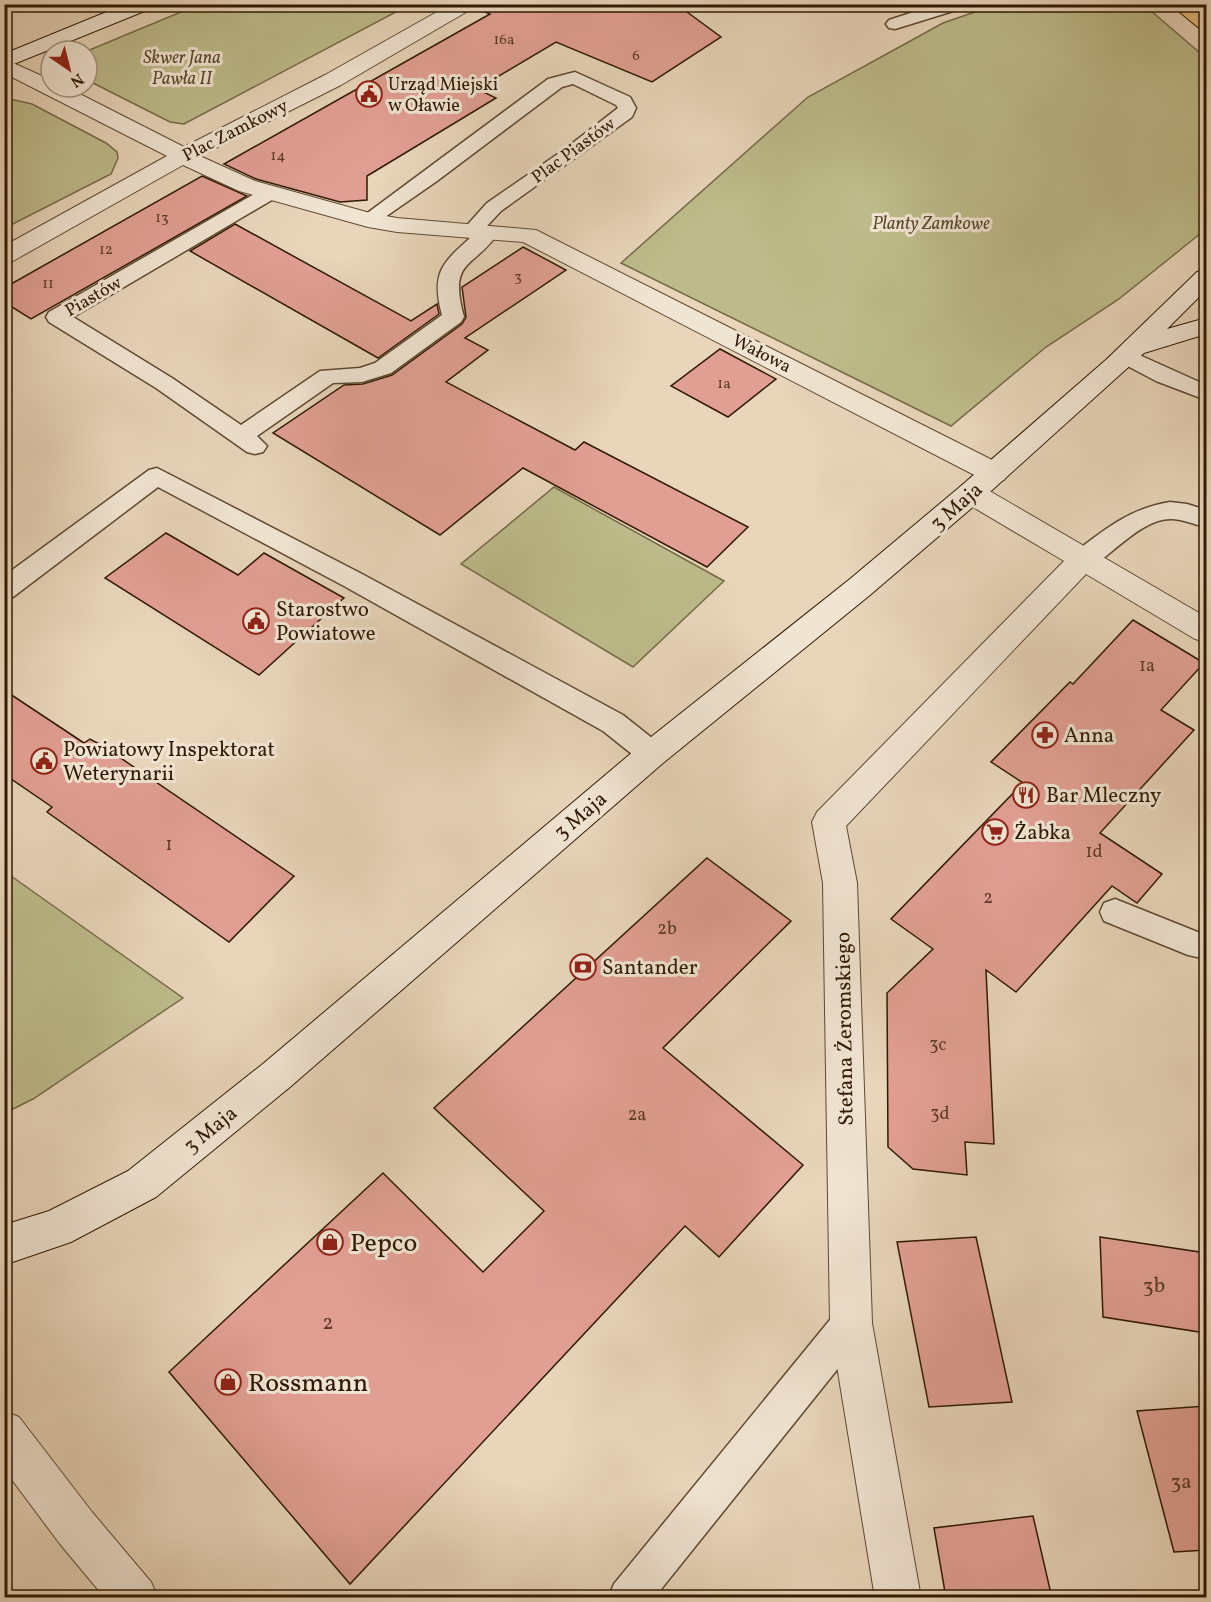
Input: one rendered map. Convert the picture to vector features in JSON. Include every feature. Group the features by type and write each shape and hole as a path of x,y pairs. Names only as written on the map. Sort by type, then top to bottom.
{"main road":[{"path":"1180,4 1206,24"}],"street":[{"path":"4,64 145,4"},
{"name":"Plac Zamkowy","path":"4,256 183,156 333,80 466,4"},
{"path":"4,64 133,128 183,156 247,186 397,225 480,232"},
{"name":"Wałowa","path":"480,232 528,235 983,483 1083,559 1206,631"},
{"name":"3 Maja","path":"4,1245 57,1228 142,1184 278,1076 652,754 860,587 983,483 1129,351 1206,277"},
{"name":"3 Maja","path":"1129,351 1206,326"},
{"name":"Stefana Żeromskiego","path":"898,1598 851,1323 840,883 829,822 1083,559"},
{"path":"4,1432 76,1528 135,1598"}],"lane":[{"path":"895,24 957,4"},
{"name":"Plac Piastów","path":"368,219 430,177 555,83 575,78 623,101 627,108 625,112 494,207 480,232"},
{"name":"Piastów","path":"270,193 57,316 164,383 248,441 328,376 362,375 382,368 453,317 447,294 453,265 480,232"},
{"path":"1129,351 1164,376 1206,393"},
{"path":"4,590 157,476 353,580 613,723 652,754"},
{"path":"1083,559 1134,521 1161,510 1179,509 1206,519"},
{"path":"1115,912 1199,946 1206,946"},
{"path":"628,1598 851,1323"}],"green space":[{"name":"Skwer Jana Pawła II","path":"200,4 409,4 184,124 170,122 99,86 99,46"},
{"name":"Planty Zamkowe","path":"995,5 1144,5 1206,58 1206,229 1119,299 1046,347 951,426 621,263 808,97 943,23"},
{"path":"5,98 32,104 106,143 117,152 118,158 111,174 5,228"},
{"path":"554,487 724,581 633,667 461,564"},
{"path":"4,871 183,998 33,1099 5,1113"}],"building":[{"path":"478,4 676,4 721,37 652,82 556,42 477,89 496,98 367,176 367,200 340,202 256,179 224,164 490,14 476,8"},
{"path":"202,176 247,196 31,319 4,302 4,288"},
{"path":"235,224 411,321 437,304 439,314 378,358 190,251"},
{"path":"523,247 566,270 465,338 488,350 446,382 575,450 584,442 748,527 707,567 523,468 440,535 273,433 344,385 363,384 392,375 462,324 466,317 462,287"},
{"path":"720,349 776,379 728,417 671,386"},
{"path":"166,533 238,575 264,553 344,598 259,675 105,578"},
{"path":"1133,620 1204,663 1161,710 1194,730 1100,833 1162,874 1137,903 1112,886 1016,992 986,970 994,1144 965,1142 967,1175 913,1169 888,1147 887,993 933,949 891,919 1023,783 991,762 1070,682 1073,684"},
{"path":"4,690 84,743 90,739 103,746 294,876 229,942 47,812 52,807 4,774"},
{"path":"707,858 791,921 663,1048 803,1165 719,1257 685,1226 350,1584 169,1372 383,1173 483,1272 544,1211 434,1108"},
{"path":"976,1237 1012,1402 929,1407 897,1242"},
{"path":"1100,1237 1206,1253 1206,1333 1103,1317"},
{"path":"1206,1406 1206,1550 1174,1552 1137,1411"},
{"path":"1033,1516 1052,1598 946,1598 934,1528"}],"place":[{"name":"Urząd Miejski w Oławie","path":"369,94"},
{"name":"Starostwo Powiatowe","path":"256,621"},
{"name":"Anna","path":"1045,735"},
{"name":"Powiatowy Inspektorat Weterynarii","path":"44,761"},
{"name":"Bar Mleczny","path":"1026,795"},
{"name":"Żabka","path":"995,832"},
{"name":"Santander","path":"583,967"},
{"name":"Pepco","path":"330,1242"},
{"name":"Rossmann","path":"228,1382"}]}
